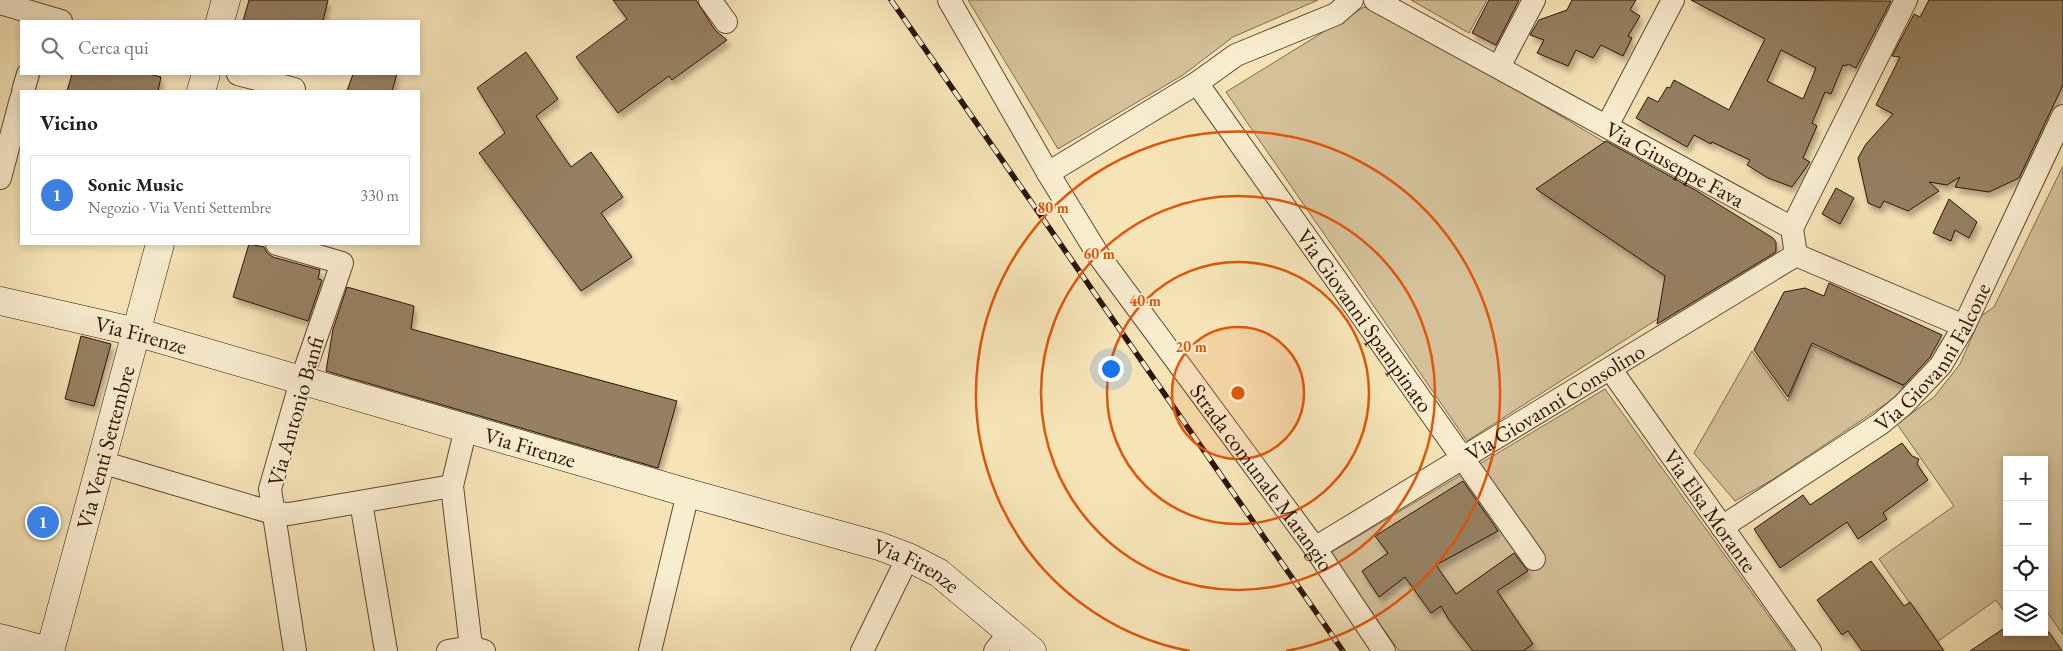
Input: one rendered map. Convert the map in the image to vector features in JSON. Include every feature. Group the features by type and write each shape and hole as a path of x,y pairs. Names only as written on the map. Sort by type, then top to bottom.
{"street":[{"path":"220,20 226,0"},
{"path":"710,0 726,22"},
{"name":"Strada comunale Marangio","path":"949,0 1048,173 1099,256 1315,548 1384,651"},
{"path":"1048,173 1197,83 1236,55 1336,14 1352,0"},
{"name":"Via Giuseppe Fava","path":"1375,0 1792,228"},
{"path":"1499,67 1534,0"},
{"path":"1607,126 1673,0"},
{"path":"1906,0 1792,228 1796,255 1964,326"},
{"path":"0,3 48,15"},
{"path":"23,90 28,75"},
{"path":"201,90 206,75"},
{"path":"242,75 294,89"},
{"name":"Via Giovanni Spampinato","path":"1197,83 1534,559"},
{"path":"6,168 20,104"},
{"name":"Via Giovanni Falcone","path":"1722,526 1880,424 1903,405 1941,365 1964,326 2063,116"},
{"name":"Via Venti Settembre","path":"49,651 160,245"},
{"name":"Via Antonio Banfi","path":"280,245 342,264 301,381 270,489 295,651"},
{"name":"Via Giovanni Consolino","path":"1315,548 1611,370 1796,255"},
{"name":"Via Firenze","path":"0,301 136,332 688,493 879,546 908,557 939,573 1002,642 1032,651"},
{"name":"Via Elsa Morante","path":"1611,370 1810,651"},
{"path":"448,651 475,644 452,486 466,428"},
{"path":"101,462 273,512 289,514 452,486"},
{"path":"650,651 688,493"},
{"path":"361,502 385,648"},
{"path":"862,651 908,557"},
{"path":"0,638 49,651"}],"shaded area":[{"path":"968,0 1318,0 1233,37 1183,75 1058,149"},
{"path":"1411,0 1487,0 1469,33"},
{"path":"1364,7 1377,9 1405,23 1775,244 1467,441 1226,92"},
{"path":"2063,166 2063,635 2048,613 2048,456 2003,456 2003,610 1996,600 1937,642 1879,559 1954,506 1897,424 1934,397 1960,364 1981,316 1994,307"},
{"path":"1811,345 1903,385 1902,393 1772,480 1735,501 1694,453 1752,351 1788,401"},
{"path":"1605,389 1794,651 1399,651 1330,553"}],"building":[{"path":"249,0 328,0 323,20 243,20"},
{"path":"613,0 696,0 715,30 727,40 672,80 669,76 618,113 576,57 627,19"},
{"path":"1489,0 1519,0 1496,45 1472,33"},
{"path":"1572,0 1636,0 1630,10 1640,16 1628,36 1632,38 1623,56 1601,45 1593,58 1576,50 1568,66 1537,53 1544,40 1530,35 1539,20 1567,10"},
{"path":"1691,0 1891,1 1856,68 1848,64 1846,66 1843,65 1831,94 1825,92 1812,123 1817,126 1803,158 1810,162 1792,187 1768,178 1747,165 1750,160 1712,142 1711,144 1694,135 1687,147 1636,118 1648,97 1658,102 1667,87 1670,88 1674,80 1729,110 1765,39","holes":["1781,50 1816,68 1803,99 1767,81"]},
{"path":"1929,0 2063,0 2063,85 2019,178 1989,192 1955,187 1960,177 1947,185 1929,182 1939,191 1908,211 1884,201 1880,208 1868,203 1858,158 1866,144 1893,114 1876,105 1900,57 1892,56 1914,14 1920,17"},
{"path":"526,52 558,99 536,116 571,167 591,152 623,197 601,213 632,257 581,291 479,153 505,133 477,88"},
{"path":"72,75 153,75 161,77 158,90 67,90"},
{"path":"353,75 397,75 392,90 347,90"},
{"path":"1606,141 1697,191 1773,238 1776,242 1776,252 1657,324 1665,276 1536,189"},
{"path":"1836,188 1854,198 1840,224 1822,214"},
{"path":"1949,199 1977,222 1969,238 1955,230 1951,241 1933,233"},
{"path":"249,245 264,247 267,253 273,257 320,270 318,279 322,280 308,321 233,297"},
{"path":"1829,283 1942,335 1930,357 1905,384 1903,385 1812,343 1788,397 1754,350 1784,292 1805,288 1824,296"},
{"path":"347,287 414,306 411,329 677,401 658,468 326,371 333,329"},
{"path":"81,336 111,344 94,406 65,399"},
{"path":"1902,443 1912,456 1919,459 1917,464 1928,480 1883,513 1887,519 1858,539 1847,522 1780,568 1754,529 1803,495 1810,505"},
{"path":"1463,481 1498,531 1436,565 1456,594 1514,553 1528,571 1497,591 1533,644 1523,651 1473,651 1449,620 1441,606 1431,613 1405,577 1379,597 1362,571 1388,553 1375,536"},
{"path":"1871,561 1904,606 1910,602 1944,651 1862,651 1848,631 1842,635 1817,600"},
{"path":"2003,629 2003,636 2048,636 2049,632 2062,651 1970,651"}],"railway":[{"path":"891,0 1343,651"}],"place":[{"name":"Sonic Music","path":"43,522"}]}
